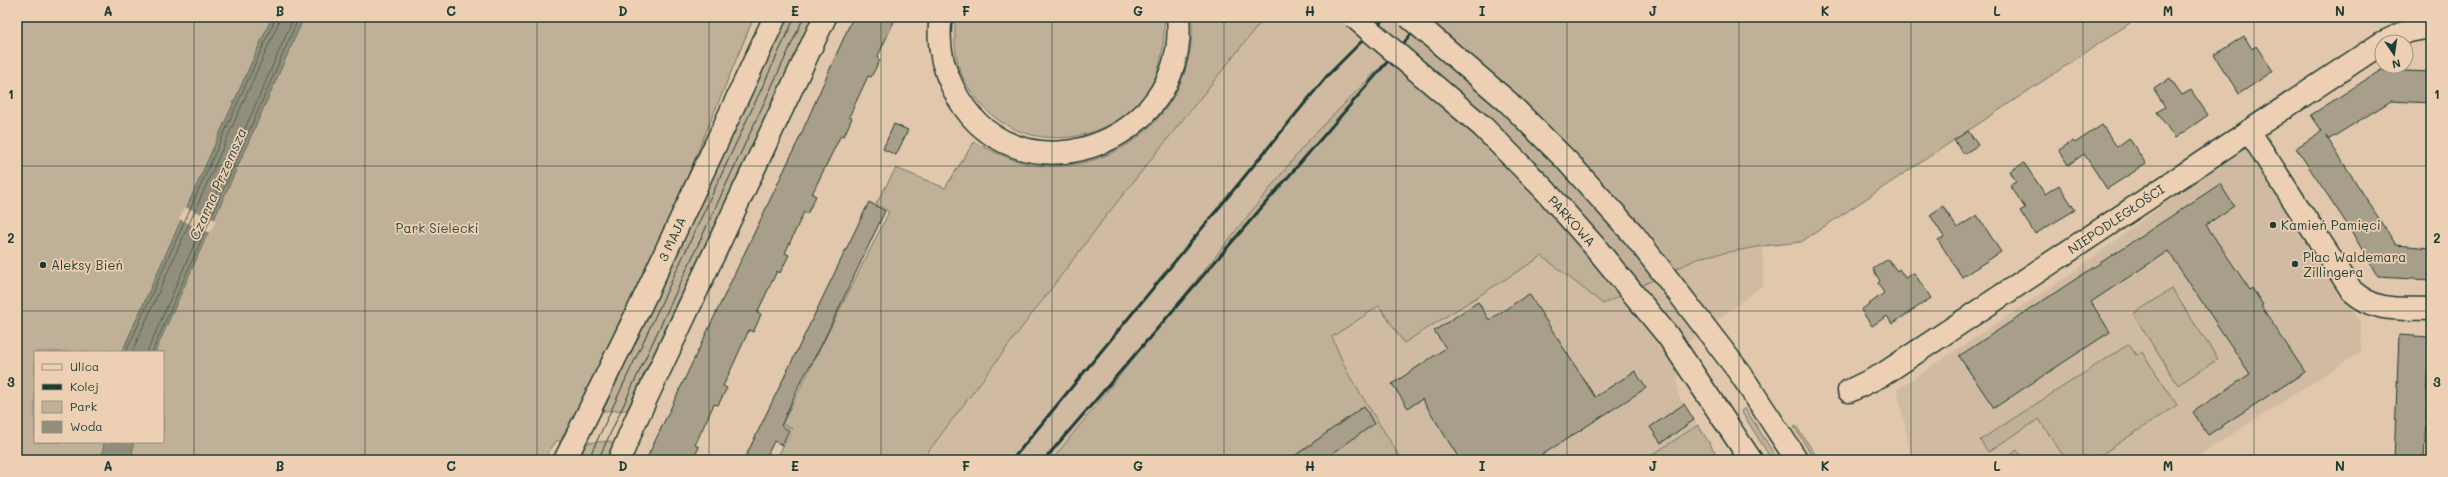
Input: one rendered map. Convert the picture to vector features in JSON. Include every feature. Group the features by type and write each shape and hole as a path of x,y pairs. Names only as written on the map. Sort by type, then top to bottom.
{"street":[{"name":"3 MAJA","path":"565,460 640,307 775,17"},
{"path":"620,460 635,422 825,17"},
{"path":"941,17 940,42 948,77 955,93 973,118 1000,138 1014,145 1053,152 1084,149 1116,137 1131,127 1155,101 1164,88 1175,58 1178,42 1178,17"},
{"name":"PARKOWA","path":"1354,17 1483,127 1544,189 1596,248 1668,336 1738,437 1751,460"},
{"path":"1409,17 1508,102 1567,161 1634,235 1697,314 1770,415 1797,460"},
{"name":"NIEPODLEGŁOŚCI","path":"2402,34 2408,31 2431,27"},
{"name":"NIEPODLEGŁOŚCI","path":"1849,391 1882,374 2374,49"},
{"path":"2249,131 2352,291 2369,304 2378,307 2431,309"}],"shaded area":[{"path":"1265,17 1429,17 1307,142 1051,460 923,460 1106,216"},
{"path":"2245,143 2361,322 2361,352 2192,460 1912,460 1897,389 2068,276"},
{"path":"1763,246 1763,285 1683,346 1677,366 1678,395 1698,425 1644,460 1402,460 1347,372 1332,337 1380,306 1404,343 1542,256 1604,304 1701,257"}],"green space":[{"path":"17,17 272,17 122,351 34,351 34,443 104,443 102,460 17,460"},
{"name":"Park Sielecki","path":"304,17 754,17 663,235 563,444 557,440 543,460 132,460 133,443 164,443 164,351 155,351"},
{"path":"785,17 813,17 627,410 603,411"},
{"path":"955,17 1164,17 1162,56 1156,75 1147,92 1131,110 1111,124 1089,133 1066,137 1042,137 1020,131 999,120 981,104 973,94 963,78 958,65 955,48"},
{"path":"1192,17 1265,17 1106,216 922,460 776,460 792,429 782,424 889,212 876,204 896,168 945,188 974,142 999,154 1033,165 1074,165 1103,157 1129,143 1152,125 1170,103 1183,77 1191,48"},
{"path":"1429,17 2139,17 1801,242 1763,246 1701,257 1603,304 1542,256 1404,343 1379,306 1332,337 1347,372 1402,460 1052,460 1307,142"},
{"path":"2172,289 2218,359 2178,385 2133,314"},
{"path":"2129,344 2136,355 2142,352 2177,405 2093,460 2066,460 2039,419 1988,452 1980,440"},
{"path":"1745,408 1778,460 1772,460 1741,411"},
{"path":"1698,425 1715,452 1716,460 1644,460"},
{"path":"1796,426 1819,460 1815,460 1794,427"},
{"path":"611,441 613,446 606,460 577,460 586,443"},
{"path":"2017,450 2024,460 2003,460"}],"water":[{"name":"Czarna Przemsza","path":"272,17 304,17 155,351 122,351"},
{"path":"104,443 133,443 132,460 102,460"}],"pier":[{"path":"185,207 216,220 210,233 179,219"}],"building":[{"path":"853,17 896,17 877,58 880,60 871,77 868,76 849,117 852,118 844,136 841,135 812,194 816,196 807,214 804,212 785,253 789,255 780,273 777,271 757,313 761,314 757,324 753,332 749,330 723,386 727,388 718,405 714,404 695,445 699,447 693,460 646,460 798,141"},
{"path":"2244,36 2252,49 2256,46 2273,71 2239,94 2214,55"},
{"path":"2414,71 2431,72 2431,103 2391,101 2328,140 2396,245 2431,248 2431,280 2378,277 2349,227 2296,148 2322,131 2311,115 2375,74 2414,74"},
{"path":"2170,78 2182,95 2191,90 2208,115 2175,138 2157,112 2165,107 2154,89"},
{"path":"894,124 908,130 896,155 883,149"},
{"path":"2102,125 2117,147 2129,138 2146,164 2107,189 2084,154 2068,165 2059,150 2073,141 2075,143"},
{"path":"1968,131 1978,145 1964,154 1954,140"},
{"path":"2024,163 2045,194 2059,185 2075,210 2035,234 2020,211 2025,208 2010,185 2016,182 2010,171"},
{"path":"2220,184 2234,206 2206,225 2250,290 2252,288 2263,305 2261,306 2305,372 2208,435 2193,412 2250,374 2168,251 2091,302 2110,332 1994,408 1959,356"},
{"path":"869,202 885,211 821,346 799,385 781,426 789,430 782,445 774,441 765,460 744,460"},
{"path":"1943,206 1957,228 1977,215 2001,252 1962,277 1938,240 1944,237 1930,215"},
{"path":"1888,259 1897,271 1899,269 1905,278 1914,273 1931,298 1892,324 1887,316 1872,326 1861,310 1884,293 1878,283 1880,281 1873,269"},
{"path":"1529,294 1595,397 1635,371 1646,388 1534,460 1460,460 1422,399 1408,408 1392,384 1446,348 1434,331 1478,302 1489,320"},
{"path":"2399,335 2430,337 2424,460 2394,460"},
{"path":"1684,404 1694,420 1661,443 1650,427"},
{"path":"1364,406 1374,424 1323,460 1289,460"}],"tram line":[{"path":"588,460 795,17"},
{"path":"598,460 804,17"}],"railway":[{"path":"1012,460 1327,76 1386,17"},
{"path":"1044,460 1426,17"}],"place":[{"name":"Kamień Pamięci","path":"2273,225"},
{"name":"Plac Waldemara Zillingera","path":"2295,264"},
{"name":"Aleksy Bień","path":"43,265"}]}
